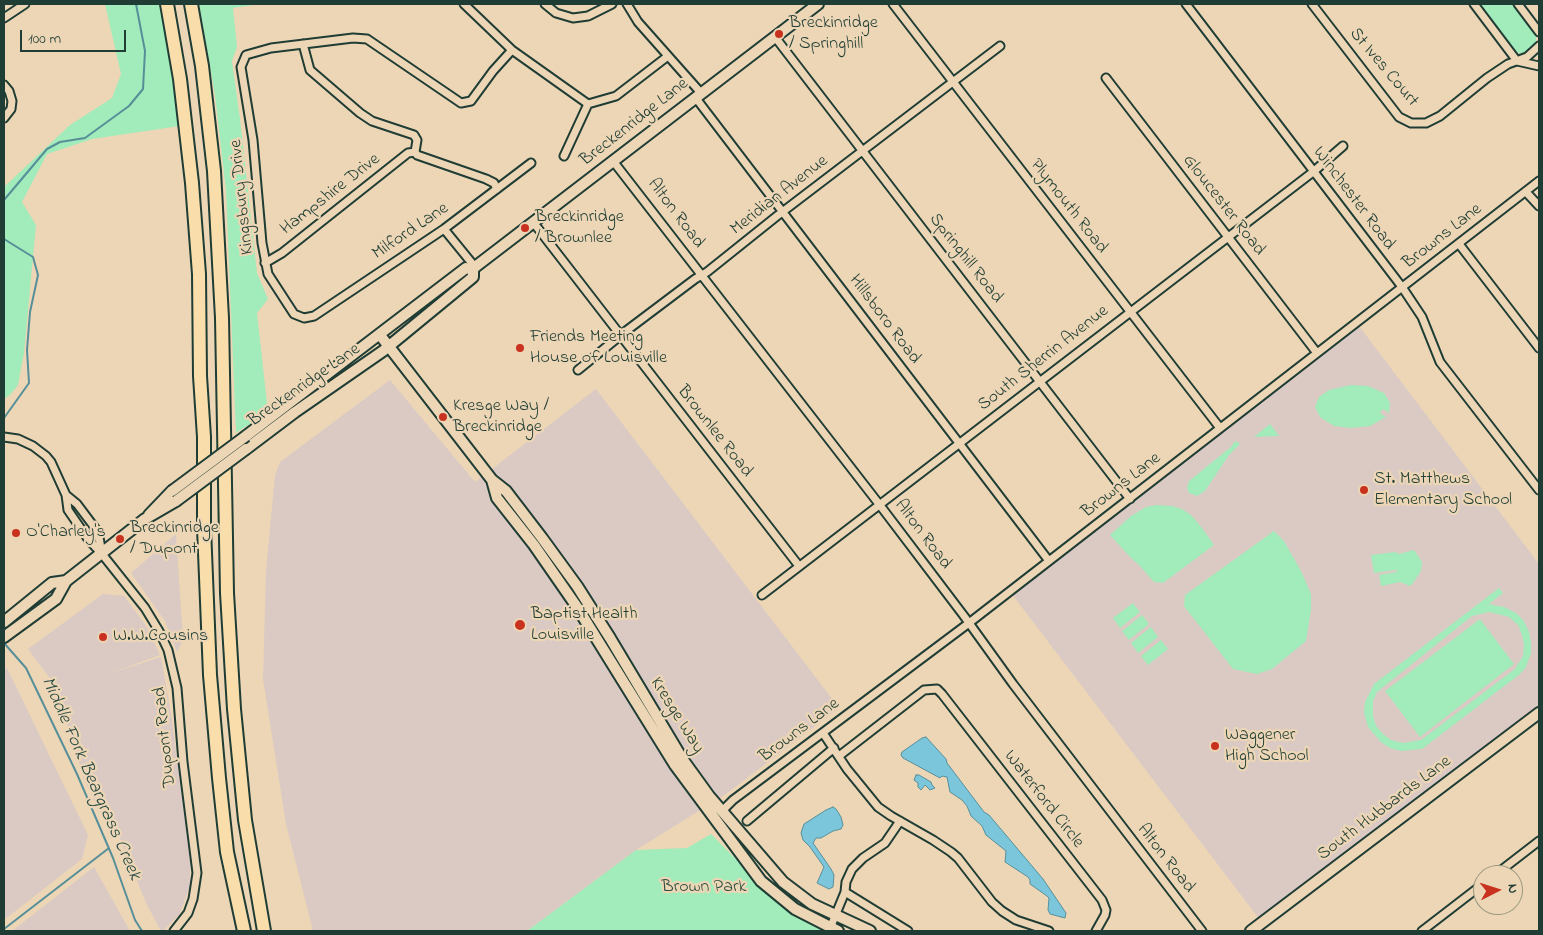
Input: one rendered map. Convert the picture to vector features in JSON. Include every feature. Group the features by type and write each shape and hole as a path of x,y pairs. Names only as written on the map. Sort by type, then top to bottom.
{"highway":[{"path":"167,4 180,79 192,183 199,274 200,376 204,436 204,528 210,675 226,852 244,931"},
{"path":"191,4 202,66 214,171 222,318 227,593 234,709 245,820 264,931"}],"street":[{"path":"4,18 25,4"},
{"path":"464,4 512,50 588,104"},
{"path":"545,4 556,13 573,18 588,16 612,4"},
{"name":"Hillsboro Road","path":"626,4 638,22 668,56 698,95 782,213 1049,561"},
{"name":"Breckenridge Lane","path":"174,496 246,436 466,268 474,268 818,4"},
{"name":"Plymouth Road","path":"893,4 1220,428"},
{"name":"Winchester Road","path":"1186,4 1402,287 1422,317 1440,362 1539,490"},
{"name":"St Ives Court","path":"1312,4 1399,117 1405,121 1416,124 1426,123 1440,116 1476,86 1508,64 1517,61"},
{"path":"1474,4 1517,61 1539,66"},
{"path":"1518,4 1539,32"},
{"name":"Springhill Road","path":"775,37 1130,499"},
{"path":"497,189 491,181 421,157 414,152 417,140 414,135 372,121 360,113 308,67 303,44 353,38 367,39 461,103 471,101 493,71 512,50"},
{"name":"Kingsbury Drive","path":"303,44 250,53 244,59 241,67 253,140 265,263 268,274 292,311 299,317 304,318"},
{"name":"Meridian Avenue","path":"578,370 1000,46"},
{"path":"1517,61 1528,57 1539,46"},
{"path":"564,156 588,104 616,96 668,56"},
{"name":"Gloucester Road","path":"1106,78 1317,353"},
{"path":"4,85 11,94 12,107 4,118"},
{"path":"4,108 12,107"},
{"name":"South Sherrin Avenue","path":"762,595 1313,172 1344,146"},
{"name":"Hampshire Drive","path":"265,263 282,253 408,153 414,152"},
{"name":"Alton Road","path":"613,161 879,504 1019,692 1202,931"},
{"name":"Milford Lane","path":"304,318 314,316 444,229 531,163"},
{"name":"Browns Lane","path":"722,811 733,800 969,623 1130,499 1539,181"},
{"path":"1526,192 1539,206"},
{"name":"Brownlee Road","path":"533,222 799,566"},
{"path":"444,229 474,268"},
{"path":"1459,244 1539,348"},
{"name":"Breckenridge Lane","path":"4,637 56,599 66,581 145,519 156,506 246,449 295,412 389,347 473,277 474,268"},
{"name":"Kresge Way","path":"380,335 492,480 506,491 577,586 683,760 722,811 783,882 812,904 870,931"},
{"name":"Dupont Road","path":"4,436 18,439 33,446 46,456 55,467 66,495 68,510 88,539 145,608 168,650 176,679 183,762 197,874 193,899 188,913 174,931"},
{"path":"1532,481 1539,475"},
{"name":"Kresge Way","path":"492,480 497,498 534,545 577,607 675,765 749,866 761,881 784,901 810,917 835,929"},
{"path":"66,495 77,504 98,532 102,554"},
{"name":"Breckenridge Lane","path":"8,619 52,583 66,581"},
{"name":"Waterford Circle","path":"839,756 924,690 937,689 1102,900 1106,910 1096,931"},
{"name":"South Hubbards Lane","path":"1251,931 1539,713"},
{"path":"823,733 847,769 875,804 938,843 958,858 1002,912 1022,922 1049,931"},
{"path":"747,821 834,748"},
{"path":"835,929 836,915 846,892 846,882 852,869 862,858 885,843 900,821"},
{"path":"1508,865 1539,841"},
{"path":"846,892 908,931"},
{"path":"1422,931 1473,892"}],"shaded area":[{"path":"1359,326 1539,564 1539,706 1260,920 1011,593"},
{"name":"Baptist Health Louisville","path":"390,380 475,482 596,389 839,708 726,794 636,850 527,931 313,931 286,824 263,679 266,571 275,475 280,462"},
{"path":"176,534 183,640 177,652 165,621 131,573"},
{"path":"103,594 124,596 147,627 160,655 108,674 161,657 172,720 190,860 190,886 179,915 163,931 161,931 146,903 109,811 100,813 84,779 52,681 28,649"},
{"path":"7,668 88,835 82,859 4,920 4,670"},
{"path":"94,867 130,931 12,931"}],"green space":[{"path":"105,4 161,4 177,96 180,126 92,139 47,154 22,202 36,225 24,353 18,385 4,399 4,187 70,125 112,98 121,74"},
{"path":"199,4 260,4 233,8 237,47 232,61 257,273 268,299 257,313 268,412 236,433 226,191 215,95"},
{"path":"1477,4 1514,4 1533,30 1536,37 1536,45 1527,53 1514,51"},
{"path":"1351,385 1368,386 1384,393 1390,403 1389,413 1383,409 1380,413 1386,417 1370,426 1351,428 1334,426 1320,417 1315,407 1319,397 1329,390"},
{"path":"1270,424 1279,436 1254,437"},
{"path":"1235,441 1240,444 1229,455 1205,491 1197,496 1189,493 1187,488 1189,481 1231,447"},
{"path":"1156,505 1172,506 1182,509 1191,515 1214,545 1163,583 1154,582 1110,535 1131,516 1146,507"},
{"path":"1274,531 1284,541 1301,571 1311,594 1311,610 1306,641 1272,669 1257,674 1233,669 1184,606 1185,595"},
{"path":"1414,550 1422,562 1421,571 1413,583 1410,586 1400,582 1381,586 1379,575 1397,572 1396,570 1374,573 1371,555 1395,552 1399,554"},
{"path":"1499,588 1503,593 1489,604 1504,607 1516,613 1524,621 1529,632 1531,653 1526,667 1520,674 1422,749 1401,751 1390,748 1381,742 1368,727 1364,713 1365,702 1374,684","holes":["1489,612 1509,617 1518,625 1524,645 1523,656 1515,669 1421,740 1403,743 1391,740 1376,726 1373,716 1373,701 1377,692 1472,616"]},
{"path":"1133,603 1140,612 1120,628 1113,618"},
{"path":"1142,615 1149,624 1129,640 1122,631"},
{"path":"1480,619 1514,664 1420,737 1385,691"},
{"path":"1151,627 1158,637 1138,653 1131,643"},
{"path":"1161,640 1168,649 1148,665 1141,656"},
{"name":"Brown Park","path":"711,834 788,911 823,931 527,931 636,850 687,848"}],"water":[{"path":"926,737 946,759 947,763 984,812 989,815 1043,879 1066,913 1065,918 1050,914 1048,910 1049,898 1030,884 1028,877 1005,862 1006,851 986,835 982,826 971,816 962,800 950,792 947,777 942,776 940,778 903,758 902,752"},
{"path":"916,775 931,782 935,788 930,790 925,785 921,790 918,787 918,783 914,780"},
{"path":"833,807 841,817 843,825 841,829 821,838 816,838 813,843 834,875 833,887 829,889 817,883 824,867 803,840 801,833 804,824"}],"waterway":[{"name":"Middle Fork Beargrass Creek","path":"4,200 47,149 60,142 85,138 129,106 143,89 145,51 136,4"},
{"name":"Middle Fork Beargrass Creek","path":"4,239 33,257 38,275 30,312 27,350 29,383 4,418"},
{"name":"Middle Fork Beargrass Creek","path":"4,643 26,668 77,774 113,858 135,920 142,931"},
{"path":"4,929 109,848"}],"place":[{"name":"Breckinridge / Springhill","path":"779,34"},
{"name":"Breckinridge / Brownlee","path":"525,228"},
{"name":"Friends Meeting House of Louisville","path":"520,348"},
{"name":"Kresge Way / Breckinridge","path":"443,417"},
{"name":"St. Matthews Elementary School","path":"1364,490"},
{"name":"O'Charley's","path":"16,533"},
{"name":"Breckinridge / Dupont","path":"120,539"},
{"name":"Baptist Health Louisville","path":"520,625"},
{"name":"W.W.Cousins","path":"103,637"},
{"name":"Waggener High School","path":"1215,746"}]}
